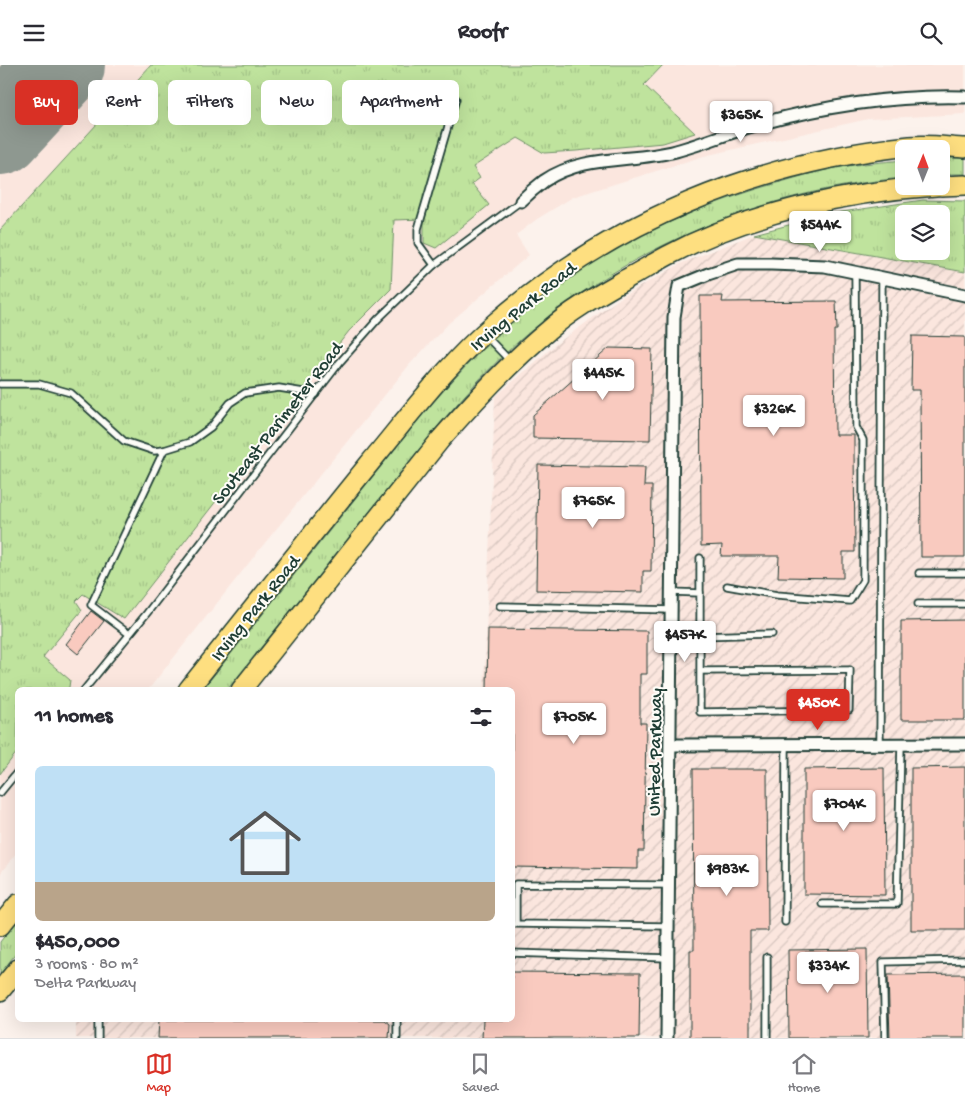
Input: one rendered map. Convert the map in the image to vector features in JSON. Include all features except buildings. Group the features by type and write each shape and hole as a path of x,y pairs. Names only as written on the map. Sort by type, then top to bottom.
{"main road":[{"name":"Irving Park Road","path":"190,687 432,387 483,334 536,289 596,248 678,207 750,178 801,164 904,147 965,148"},
{"path":"950,186 965,185"},
{"name":"Irving Park Road","path":"242,687 440,440 474,401 550,328 603,293 668,255 701,240 739,225 797,207 843,197 895,189"},
{"path":"0,925 15,908"},
{"path":"0,991 15,973"}],"street":[{"path":"521,201 544,181 566,170 589,163 649,157 674,152 758,124 844,105 965,97"},
{"name":"United Parkway","path":"667,1038 674,317 679,286 708,274 738,265 825,266 855,273"},
{"path":"855,273 965,295"},
{"path":"671,745 965,744"}],"lane":[{"path":"434,265 418,243 418,229 448,125"},
{"name":"Souteast Parimeter Road","path":"86,687 130,634 340,362 378,319 434,265 521,201"},
{"path":"727,586 777,595 850,601 863,581 864,440 856,427 855,273"},
{"path":"880,744 882,278"},
{"path":"483,334 512,363"},
{"path":"0,384 39,384 71,393 124,441 154,451 190,442 211,427 230,403 245,393 279,388 316,394"},
{"path":"130,634 91,605 164,450"},
{"path":"700,557 700,593 700,636 700,671 700,711 849,710 850,670 700,671"},
{"path":"919,573 965,573"},
{"path":"672,592 700,593"},
{"path":"918,604 965,604"},
{"path":"500,606 672,610"},
{"path":"700,636 772,635"},
{"path":"785,922 786,745"},
{"path":"822,905 897,904 901,745"},
{"path":"0,793 15,775"},
{"path":"668,926 516,924 516,884 669,885"},
{"path":"515,953 668,958"},
{"path":"767,957 767,1038"},
{"path":"885,1038 883,962 965,960"},
{"path":"98,1022 98,1038"},
{"path":"397,1022 397,1038"}],"shaded area":[{"path":"0,65 965,65 965,114 868,119 704,156 573,197 537,219 516,235 529,255 449,323 410,364 150,687 15,687 15,855 0,874"},
{"path":"754,234 965,272 965,1038 76,1038 76,1022 515,1022 515,687 484,687 495,397 555,345 623,296 682,263"}],"green space":[{"path":"151,65 663,65 644,85 695,133 663,143 544,153 518,138 473,167 480,178 472,184 489,205 436,248 424,243 424,219 394,220 391,289 349,331 124,619 83,594 76,601 82,610 43,657 70,680 69,687 15,687 15,755 0,774 0,230 96,125 158,125 158,80 137,80"},
{"path":"950,158 965,158 965,174 950,174"},
{"path":"895,161 895,179 799,195 748,210 699,229 651,252 604,278 560,308 519,341 463,397 229,687 204,687 422,415 489,342 514,320 573,275 604,256 670,222 704,207 739,195 823,171 848,166"},
{"path":"923,200 965,201 965,272 898,260 950,260 950,205 895,205 895,259 754,234 835,213"},
{"path":"15,923 15,955 0,974 0,942"}],"runway":[{"path":"0,131 61,65"}]}
